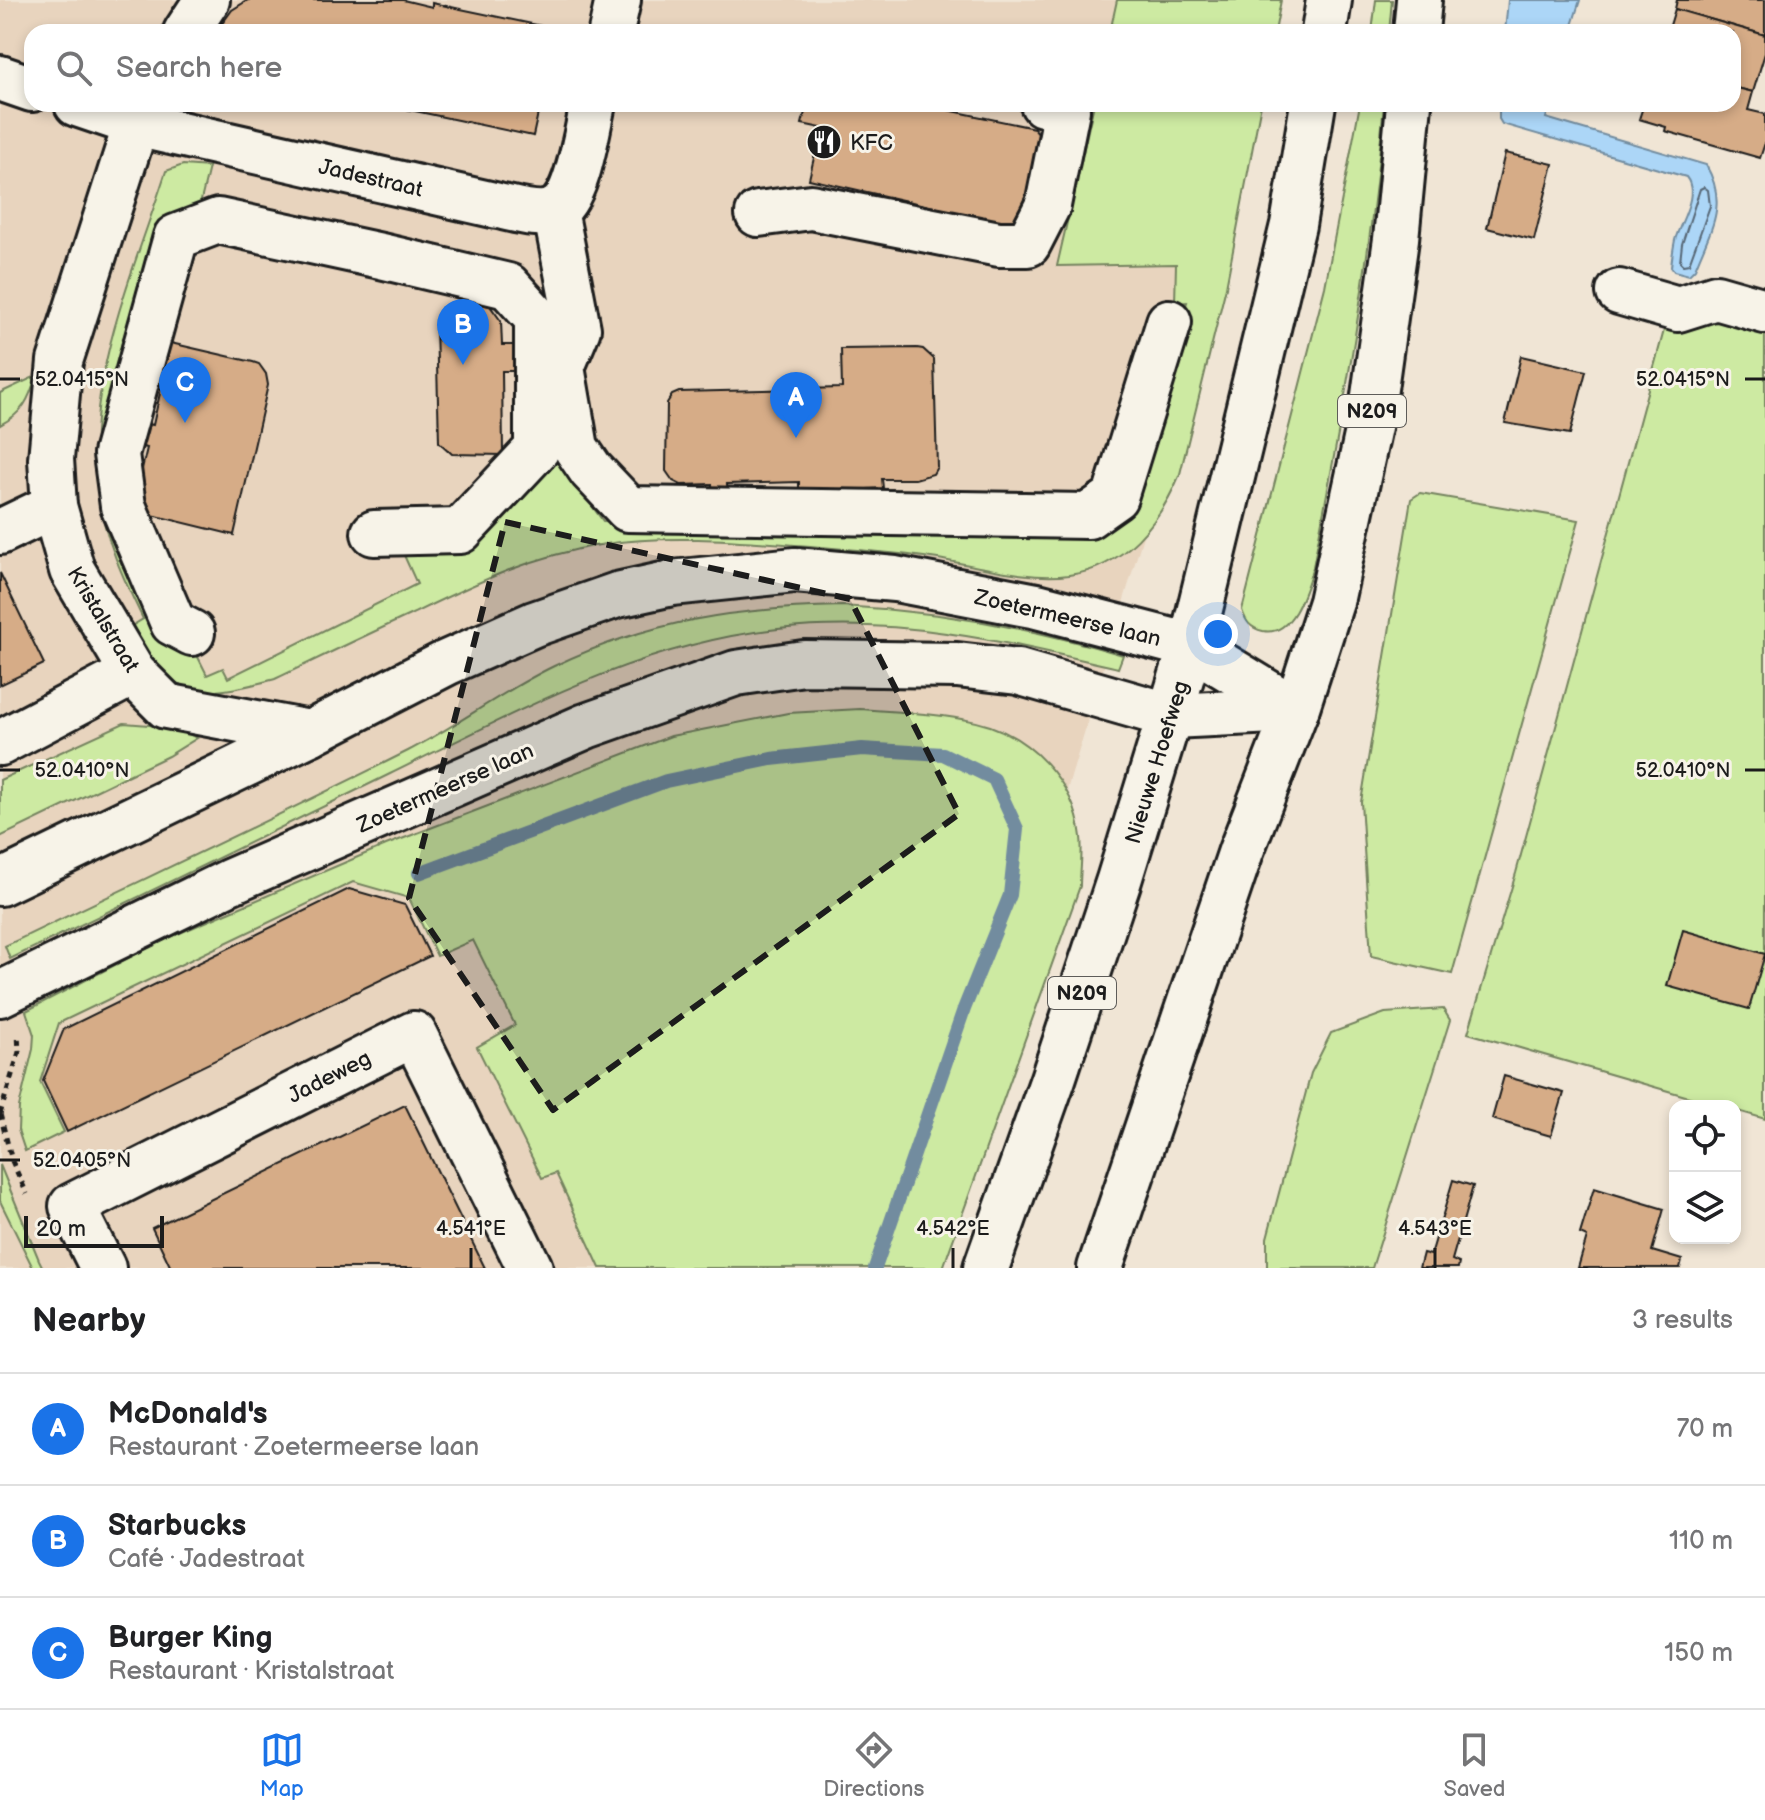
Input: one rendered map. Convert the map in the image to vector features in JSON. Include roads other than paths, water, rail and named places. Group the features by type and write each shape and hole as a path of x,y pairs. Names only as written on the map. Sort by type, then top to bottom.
{"street":[{"path":"191,24 207,0"},
{"path":"613,24 618,0"},
{"path":"1325,24 1329,0"},
{"path":"1417,24 1419,0"},
{"path":"0,78 24,86"},
{"path":"591,112 571,194 555,210 578,329 562,367 576,448 591,470 628,509 1088,516 1115,497 1169,322"},
{"path":"758,214 811,207 999,244 1028,244 1048,205 1067,112"},
{"name":"Nieuwe Hoefweg","path":"986,1268 1053,1079 1191,646 1293,225 1312,112"},
{"name":"N209","path":"1100,1268 1241,851 1296,710 1331,602 1371,417 1396,239 1408,112"},
{"name":"Jadestraat","path":"141,114 498,206 538,213 555,210"},
{"name":"Kristalstraat","path":"141,114 60,361 51,459 54,506 72,570 133,673 166,706 310,733"},
{"path":"192,633 173,623 123,506 116,454 176,237 218,221 381,256 508,286 537,318 537,449 460,531 374,533"},
{"path":"1619,292 1678,309 1716,297 1765,311"},
{"path":"0,532 54,506"},
{"name":"Zoetermeerse laan","path":"0,883 534,624 617,595 672,583 795,570 895,579 1037,606 1191,646 1296,710"},
{"name":"Zoetermeerse laan","path":"1,994 229,882 586,726 736,673 804,663 957,665 1018,672 1171,716 1296,710"},
{"path":"0,743 133,673"},
{"name":"Jadeweg","path":"103,1268 72,1206 414,1034 530,1268"}],"water":[{"path":"1508,0 1580,0 1572,24 1506,24"},
{"path":"1499,112 1548,112 1546,118 1706,165 1713,179 1717,205 1711,230 1695,269 1689,275 1674,271 1671,267 1675,240 1690,200 1690,184 1686,177 1502,124"}],"waterway":[{"path":"419,873 666,781 771,759 862,749 943,754 994,779 1017,829 1010,895 964,1009 875,1268"}],"place":[{"name":"KFC","path":"824,142"},
{"name":"Starbucks","path":"463,365"},
{"name":"Burger King","path":"185,423"},
{"name":"McDonald's","path":"796,438"}]}
